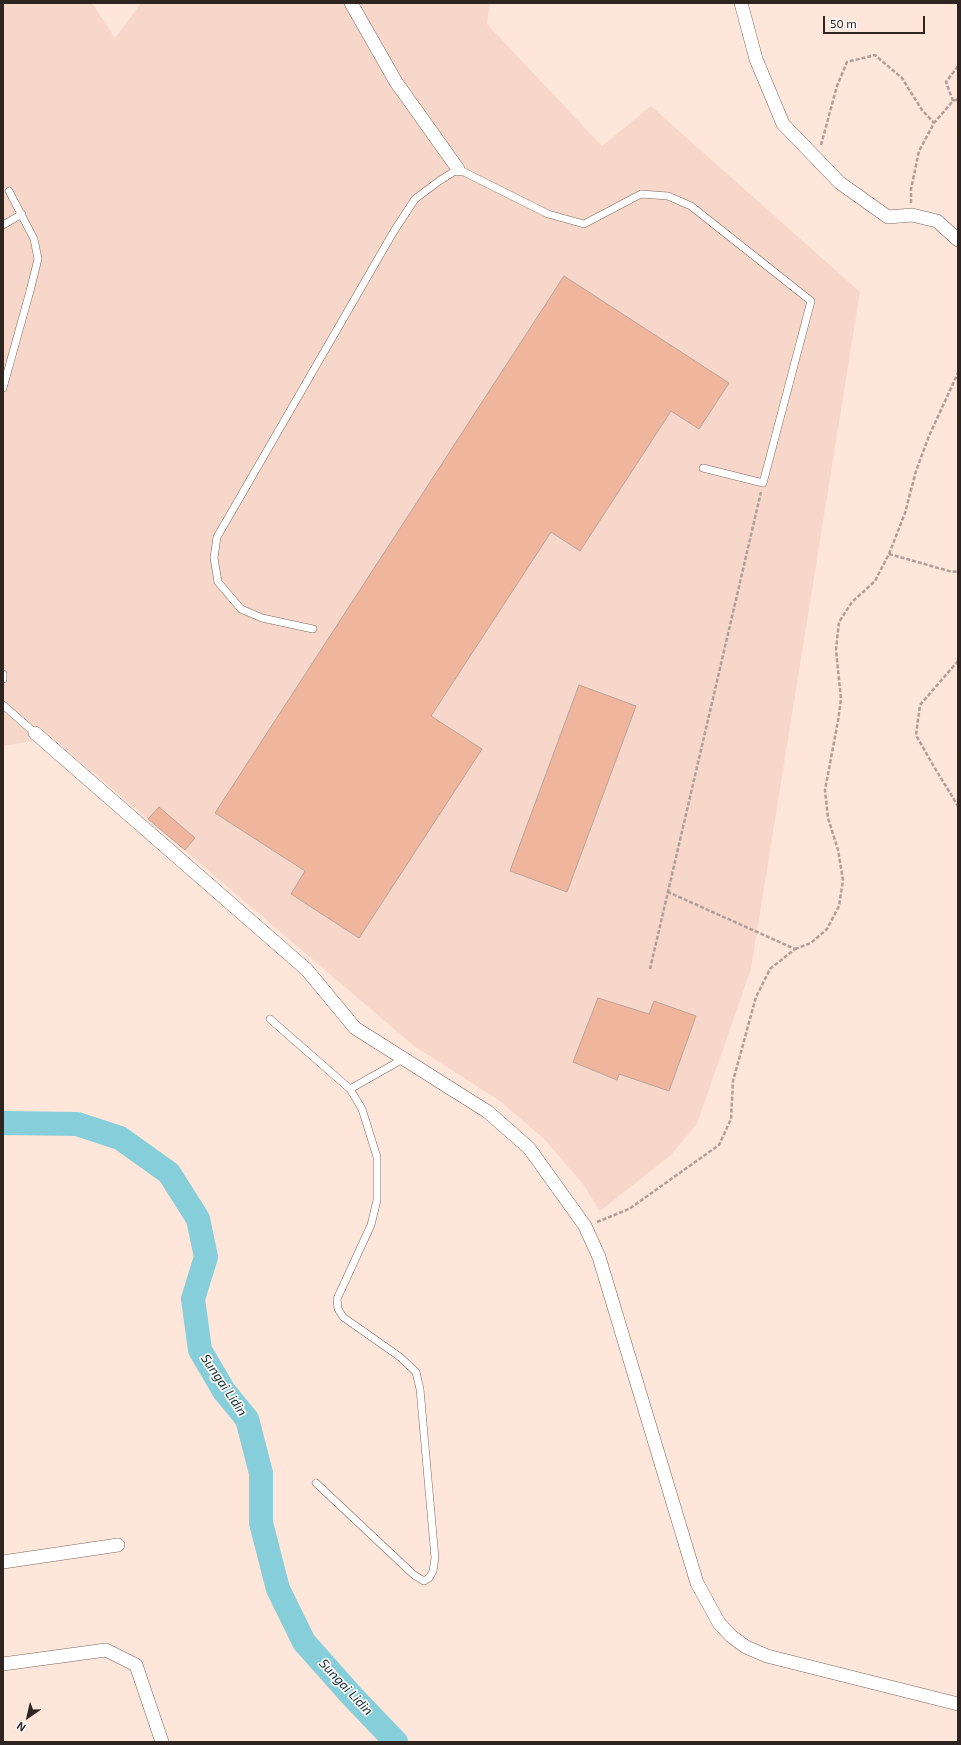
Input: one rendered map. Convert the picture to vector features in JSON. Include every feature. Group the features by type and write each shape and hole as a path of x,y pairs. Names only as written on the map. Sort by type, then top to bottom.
{"street":[{"path":"351,3 396,82 458,169"},
{"path":"741,3 756,59 783,124 840,183 888,217 912,215 937,221 958,240"},
{"path":"35,734 307,970 355,1028 488,1112 529,1148 585,1226 599,1257 697,1583 719,1623 731,1636 746,1647 767,1656 958,1704"},
{"path":"3,1562 118,1545"},
{"path":"3,1664 106,1650 136,1665 162,1742"}],"lane":[{"path":"314,629 262,618 241,608 218,582 214,558 217,536 394,231 415,199 458,169 548,214 584,224 641,194 668,196 691,206 811,301 763,483 703,468"},
{"path":"3,388 38,258 34,239 9,191"},
{"path":"3,225 22,214"},
{"path":"3,674 3,679"},
{"path":"3,705 35,734"},
{"path":"270,1019 350,1089 362,1109 377,1157 377,1200 371,1225 337,1299 338,1309 343,1317 400,1357 416,1372 420,1389 435,1558 433,1571 429,1578 424,1581 414,1575 316,1483"},
{"path":"350,1089 403,1059"}],"path":[{"path":"816,159 827,128 838,86 847,62 875,55 902,78 922,110 934,123"},
{"path":"953,101 946,82 958,66"},
{"path":"912,215 911,189 919,151 934,123 953,101 958,99"},
{"path":"585,1226 630,1209 719,1146 731,1119 733,1081 756,997 770,969 795,949 811,943 827,929 839,906 843,880 838,850 828,818 825,790 841,699 836,650 839,622 852,602 875,581 889,554 905,512 916,471 958,373"},
{"path":"650,968 763,483"},
{"path":"889,554 949,572 958,572"},
{"path":"958,661 920,705 916,735 958,806"},
{"path":"668,892 795,949"}],"shaded area":[{"path":"3,3 92,3 115,38 141,3 490,3 487,24 602,146 651,106 860,292 751,969 697,1124 671,1155 600,1211 583,1184 545,1140 500,1101 414,1046 40,727 32,741 3,746"}],"building":[{"path":"564,276 729,383 699,429 671,411 580,551 551,532 431,716 482,749 359,938 291,894 305,871 215,813"},
{"path":"579,685 636,706 567,892 510,871"},
{"path":"159,807 195,838 185,850 148,819"},
{"path":"598,998 649,1014 654,1001 696,1016 669,1091 619,1074 617,1080 573,1062"}],"waterway":[{"name":"Sungai Lidin","path":"3,1123 77,1124 120,1138 169,1173 198,1219 206,1257 193,1299 200,1350 224,1391 247,1419 261,1473 261,1523 278,1589 304,1642 352,1696 396,1742"}]}
